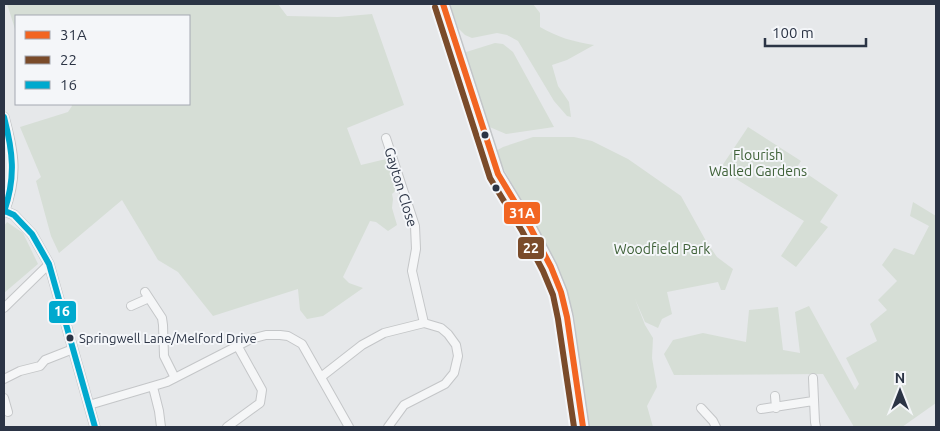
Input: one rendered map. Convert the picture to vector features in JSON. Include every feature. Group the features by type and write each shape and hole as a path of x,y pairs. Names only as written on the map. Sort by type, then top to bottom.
{"main road":[{"path":"442,4 498,174 552,267 561,292 567,317 583,427"}],"street":[{"path":"4,117 12,148 13,167 13,180 4,211 14,215 32,234 49,264 95,427"},
{"name":"Gayton Close","path":"386,138 415,226 416,249 412,271 424,323"},
{"path":"4,308 49,264"},
{"path":"131,306 147,295 162,318 164,356 175,378"},
{"path":"321,377 362,345 384,333 424,323 441,328 453,340 458,356 457,365 450,379 445,384 404,405 388,427"},
{"path":"89,404 153,387 175,378 251,338 266,335 288,336 302,344 347,427"},
{"path":"227,427 260,403 262,390 237,345"},
{"path":"4,379 20,371 40,366 45,360 73,349"},
{"path":"813,378 816,427"},
{"path":"153,387 161,427"},
{"path":"775,396 776,408"},
{"path":"4,398 8,412"},
{"path":"761,409 813,401"},
{"path":"701,408 711,418 716,427"}],"green space":[{"path":"7,4 278,4 287,16 338,17 372,14 404,105 347,128 361,165 388,160 396,183 395,191 392,194 392,208 397,225 388,231 376,222 370,221 343,277 349,283 363,288 323,316 307,319 300,310 298,289 213,316 178,272 158,260 122,200 59,253 51,236 36,181 41,177 20,127 68,112 72,105 190,105 190,15 15,15 15,29"},
{"path":"450,4 533,4 540,13 540,27 566,39 594,45 567,60 552,65 558,86 569,102 571,117 567,116 554,101 518,41 507,35 497,33 472,38 465,35 458,28"},
{"path":"495,43 503,44 513,52 554,127 506,134 485,125 463,53"},
{"name":"Flourish Walled Gardens","path":"748,127 801,161 797,167 838,195 820,222 828,227 796,267 781,256 804,221 720,169"},
{"name":"Woodfield Park","path":"533,137 574,137 592,141 628,159 681,196 717,257 733,269 725,290 721,290 718,282 667,292 672,314 662,319 658,328 645,322 635,299 645,325 653,338 652,358 657,387 647,406 653,427 588,427 574,316 555,260 494,152"},
{"path":"913,202 936,216 936,403 902,427 854,427 823,374 674,375 664,354 673,340 703,333 746,342 749,310 778,307 783,350 800,353 795,312 809,306 855,390 859,384 846,358 877,341 870,324 887,310 878,300 897,281 882,265 894,248 914,255 929,226 910,216"},
{"path":"7,222 23,233 38,264 4,293 4,226"}],"transit line":[{"name":"31A","path":"443,4 498,174 530,227 551,267 561,292 567,317 583,427"},
{"name":"22","path":"435,7 490,178 522,231 553,295 574,427"},
{"name":"16","path":"4,117 12,164 12,176 4,212"},
{"name":"16","path":"5,211 14,215 32,234 49,264 95,427"}],"place":[{"name":"Springwell Lane/Melford Drive","path":"70,338"}]}
